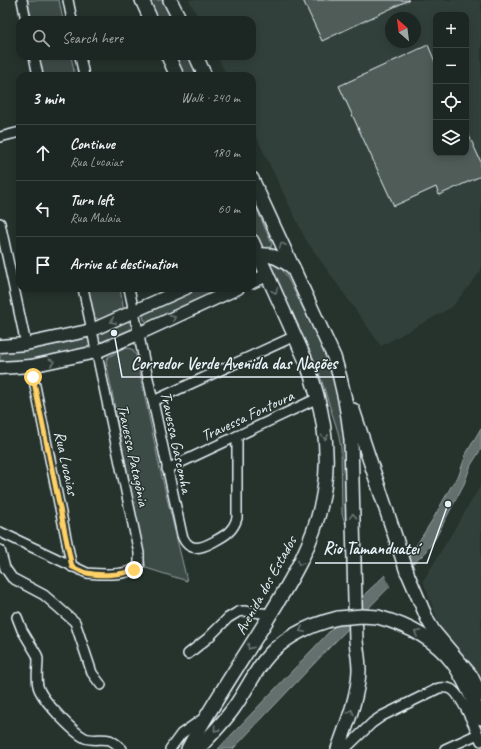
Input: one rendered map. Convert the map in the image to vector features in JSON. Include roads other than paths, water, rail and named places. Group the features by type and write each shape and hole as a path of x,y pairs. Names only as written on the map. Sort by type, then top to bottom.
{"highway":[{"path":"142,0 149,16"},
{"path":"170,0 178,16"},
{"path":"170,60 175,72"},
{"path":"198,60 203,72"},
{"path":"256,188 330,348 354,413 407,572"},
{"path":"256,257 265,254 273,256 293,267"},
{"name":"Avenida dos Estados","path":"188,749 204,718 293,578 318,519 322,504 326,452 324,430 318,398 306,361 268,275 256,258"},
{"path":"338,749 355,696 359,670 356,641 351,440 343,386"},
{"path":"198,749 233,709 263,662 273,651 290,637 310,626 338,618 362,616 378,617 406,626 423,636 445,653 454,664 481,718"}],"main road":[{"path":"256,280 268,275"},
{"path":"0,346 26,344 92,330 177,292"},
{"path":"0,368 31,366 96,352 229,292"},
{"path":"407,572 428,621 449,650 471,675 481,695"}],"street":[{"path":"22,0 25,16"},
{"path":"68,0 71,16"},
{"path":"35,60 37,72"},
{"path":"81,60 83,72"},
{"path":"0,137 16,133"},
{"path":"0,223 26,344"},
{"name":"Travessa Patagônia","path":"72,567 87,573 111,574 128,572 135,569 139,565 139,553 84,292"},
{"name":"Travessa Gasconha","path":"130,292 167,469 184,538 188,544 198,548 203,547 226,535 235,524 237,518 237,436"},
{"path":"153,401 295,336"},
{"name":"Rua Lucaias","path":"31,366 72,567"},
{"name":"Travessa Fontoura","path":"167,469 318,398"},
{"path":"0,532 72,567"},
{"path":"0,550 5,568 12,578 44,595 75,622 92,673 101,685"},
{"path":"188,654 208,638 228,618 238,612 244,611 270,614"},
{"path":"17,617 22,630 38,659 37,685 48,704 79,734 92,740 110,740 122,749"},
{"path":"345,749 377,720 439,688 450,688 454,690 460,698 479,738 445,749"},
{"path":"170,749 181,734 204,718"}],"place":[{"name":"Corredor Verde Avenida das Nações","path":"114,333"},
{"name":"Rio Tamanduateí","path":"448,504"}]}
